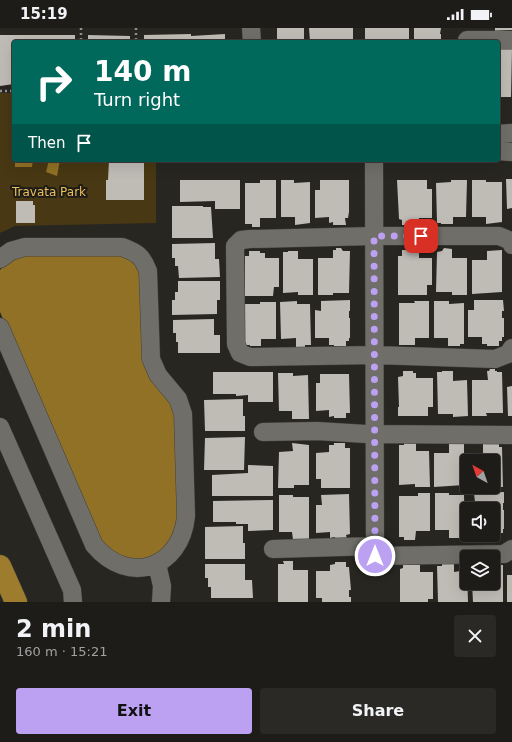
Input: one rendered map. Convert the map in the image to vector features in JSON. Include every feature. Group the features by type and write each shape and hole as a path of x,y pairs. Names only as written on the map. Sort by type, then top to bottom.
{"highway":[{"path":"0,566 16,602"}],"street":[{"path":"251,28 252,40"},
{"path":"467,37 512,40"},
{"path":"500,134 512,133"},
{"path":"500,151 512,152"},
{"path":"374,162 375,551"},
{"path":"512,245 511,241 499,236 374,236 250,239 241,240 235,246 236,344 240,354 250,357 375,355 495,358 508,354 512,348"},
{"path":"0,259 11,250 25,247 122,247 133,251 143,259 148,271 151,359 158,375 178,399 183,414 186,516 185,530 178,545 169,556 157,564 144,568 132,567 115,562 102,554 94,545 0,327"},
{"path":"0,426 72,590 73,602"},
{"path":"263,432 317,431 375,434 512,435"},
{"path":"273,549 504,554 512,549"},
{"path":"157,564 162,586 160,602"}],"path":[{"path":"81,28 81,40"},
{"path":"136,28 136,40"},
{"path":"0,91 12,91"}],"green space":[{"name":"Travata Park","path":"0,93 12,93 12,162 156,162 156,223 15,226 0,233"}],"shaded area":[{"path":"15,162 33,162 32,167 15,167"},
{"path":"48,162 60,162 57,176 46,172"},
{"path":"24,254 123,254 141,270 145,365 176,410 181,524 158,555 142,562 112,554 98,536 0,312 0,270 8,261"}],"building":[{"path":"277,28 304,28 304,40 277,40"},
{"path":"309,28 353,28 353,40 310,40"},
{"path":"365,28 409,28 409,40 365,40"},
{"path":"414,28 441,28 441,40 414,40"},
{"path":"495,28 512,28 512,30 495,31"},
{"path":"191,34 191,36 225,34 225,40 144,40 144,35"},
{"path":"0,35 75,35 75,40 12,40 12,84 0,86"},
{"path":"88,35 130,36 130,40 88,40"},
{"path":"500,49 512,49 511,97 500,97"},
{"path":"109,162 144,162 144,200 106,200 106,180 108,180"},
{"path":"506,179 512,179 512,208 507,209"},
{"path":"180,180 240,180 240,209 215,209 215,201 180,202"},
{"path":"260,180 276,180 276,218 260,218 260,227 252,227 252,224 245,224 245,183 260,183"},
{"path":"281,180 294,180 294,183 310,182 310,223 295,225 295,217 281,217"},
{"path":"320,180 349,180 349,212 348,218 345,218 346,225 333,225 333,222 329,223 329,217 315,218 315,190 320,190"},
{"path":"397,180 427,180 427,189 432,189 432,218 419,218 419,223 402,225 402,220 399,219"},
{"path":"451,180 467,180 466,217 453,217 453,224 437,223 436,183 451,182"},
{"path":"472,180 502,182 502,222 486,224 486,217 472,217"},
{"path":"16,201 33,201 33,205 35,205 35,223 16,223"},
{"path":"172,206 211,207 213,238 172,238"},
{"path":"215,243 215,259 219,259 220,277 179,278 178,266 175,266 175,258 172,258 172,244"},
{"path":"336,248 341,248 343,251 350,251 349,293 318,295 318,258 333,258 333,250 336,250"},
{"path":"444,248 452,249 452,258 467,258 467,295 452,295 452,292 436,292 437,252 442,251"},
{"path":"402,250 413,250 413,253 419,253 419,258 432,258 432,285 427,285 427,295 398,295 398,256 402,256"},
{"path":"502,250 502,292 472,294 472,260 487,260 487,251"},
{"path":"249,251 260,251 260,253 265,253 265,258 279,258 279,287 274,287 273,296 245,296 245,256 249,256"},
{"path":"298,251 298,259 313,259 313,295 298,295 298,292 283,293 283,252"},
{"path":"178,281 220,281 220,300 217,300 217,314 172,315 172,300 175,300 175,292 178,292"},
{"path":"350,300 350,338 349,341 346,341 346,346 329,345 329,338 315,338 315,310 321,311 321,301"},
{"path":"474,300 503,300 504,311 502,311 502,318 504,318 504,337 502,337 502,341 499,341 499,346 487,346 487,344 482,344 482,337 468,337 468,310 474,310"},
{"path":"297,301 297,304 310,304 311,345 305,345 305,348 296,348 296,338 281,339 280,302"},
{"path":"414,301 429,301 429,338 415,338 415,345 399,345 399,303 415,303"},
{"path":"434,301 449,301 449,304 464,303 464,344 460,344 460,346 448,346 448,338 434,338"},
{"path":"260,302 276,302 276,339 261,339 261,346 245,345 245,304 260,304"},
{"path":"214,319 214,335 220,335 220,353 178,353 176,333 173,333 173,320"},
{"path":"490,369 495,369 497,372 502,372 503,413 486,413 487,416 472,416 472,380 488,380 487,371"},
{"path":"403,371 413,371 413,373 416,373 416,378 433,378 433,407 428,407 428,416 398,416 398,377 403,376"},
{"path":"453,371 453,381 467,380 468,416 453,417 453,414 438,414 437,372"},
{"path":"213,372 273,372 273,402 248,402 248,395 236,396 236,394 213,394"},
{"path":"278,373 293,373 293,376 308,375 309,419 292,419 292,411 279,411"},
{"path":"320,374 349,374 350,413 346,413 346,418 334,418 334,416 329,417 329,410 316,411 316,383 320,383"},
{"path":"512,386 512,416 508,416 507,387"},
{"path":"243,399 245,431 205,431 204,400"},
{"path":"245,437 244,470 204,470 205,438"},
{"path":"459,441 459,444 464,444 464,454 460,454 460,485 434,487 434,453 449,453 449,442"},
{"path":"292,443 309,445 309,485 294,485 294,488 278,488 279,452 293,451"},
{"path":"334,443 345,443 345,448 350,448 350,488 321,488 321,479 316,479 316,453 329,452 329,445 334,445"},
{"path":"404,443 416,443 416,451 429,451 430,487 415,487 415,484 399,485 399,445 404,445"},
{"path":"499,443 499,447 502,447 503,487 500,487 500,454 483,454 483,444"},
{"path":"248,465 273,466 273,496 212,496 212,475 248,473"},
{"path":"500,492 504,492 503,533 500,533 500,502 475,502 474,494 500,494"},
{"path":"418,493 430,493 430,531 416,531 415,540 404,540 404,537 399,537 399,496 418,496"},
{"path":"435,493 464,495 464,502 460,502 460,538 449,538 449,530 435,530"},
{"path":"349,494 350,534 346,535 347,539 335,540 335,537 330,538 330,532 316,533 316,505 322,505 321,495"},
{"path":"279,495 309,497 309,540 293,540 292,532 279,532"},
{"path":"273,500 273,530 248,531 248,524 236,524 236,522 213,522 213,501"},
{"path":"243,526 245,559 205,559 205,527"},
{"path":"283,561 293,561 293,570 308,570 308,602 278,602 278,564 284,564"},
{"path":"335,562 346,562 346,567 349,567 351,590 349,590 349,597 351,597 351,602 322,602 322,598 316,598 316,571 330,571 330,565 335,564"},
{"path":"454,563 454,572 460,571 460,590 468,590 468,602 438,602 437,566 442,566 442,564"},
{"path":"205,564 245,564 245,580 252,580 253,598 211,598 211,587 208,587 208,578 205,578"},
{"path":"403,564 420,565 420,572 433,572 433,599 428,599 428,602 400,602 400,569 403,568"},
{"path":"500,565 503,565 503,602 473,602 472,590 500,590"},
{"path":"507,575 512,575 512,602 507,602"}],"route":[{"path":"375,556 374,236 421,236"}]}
